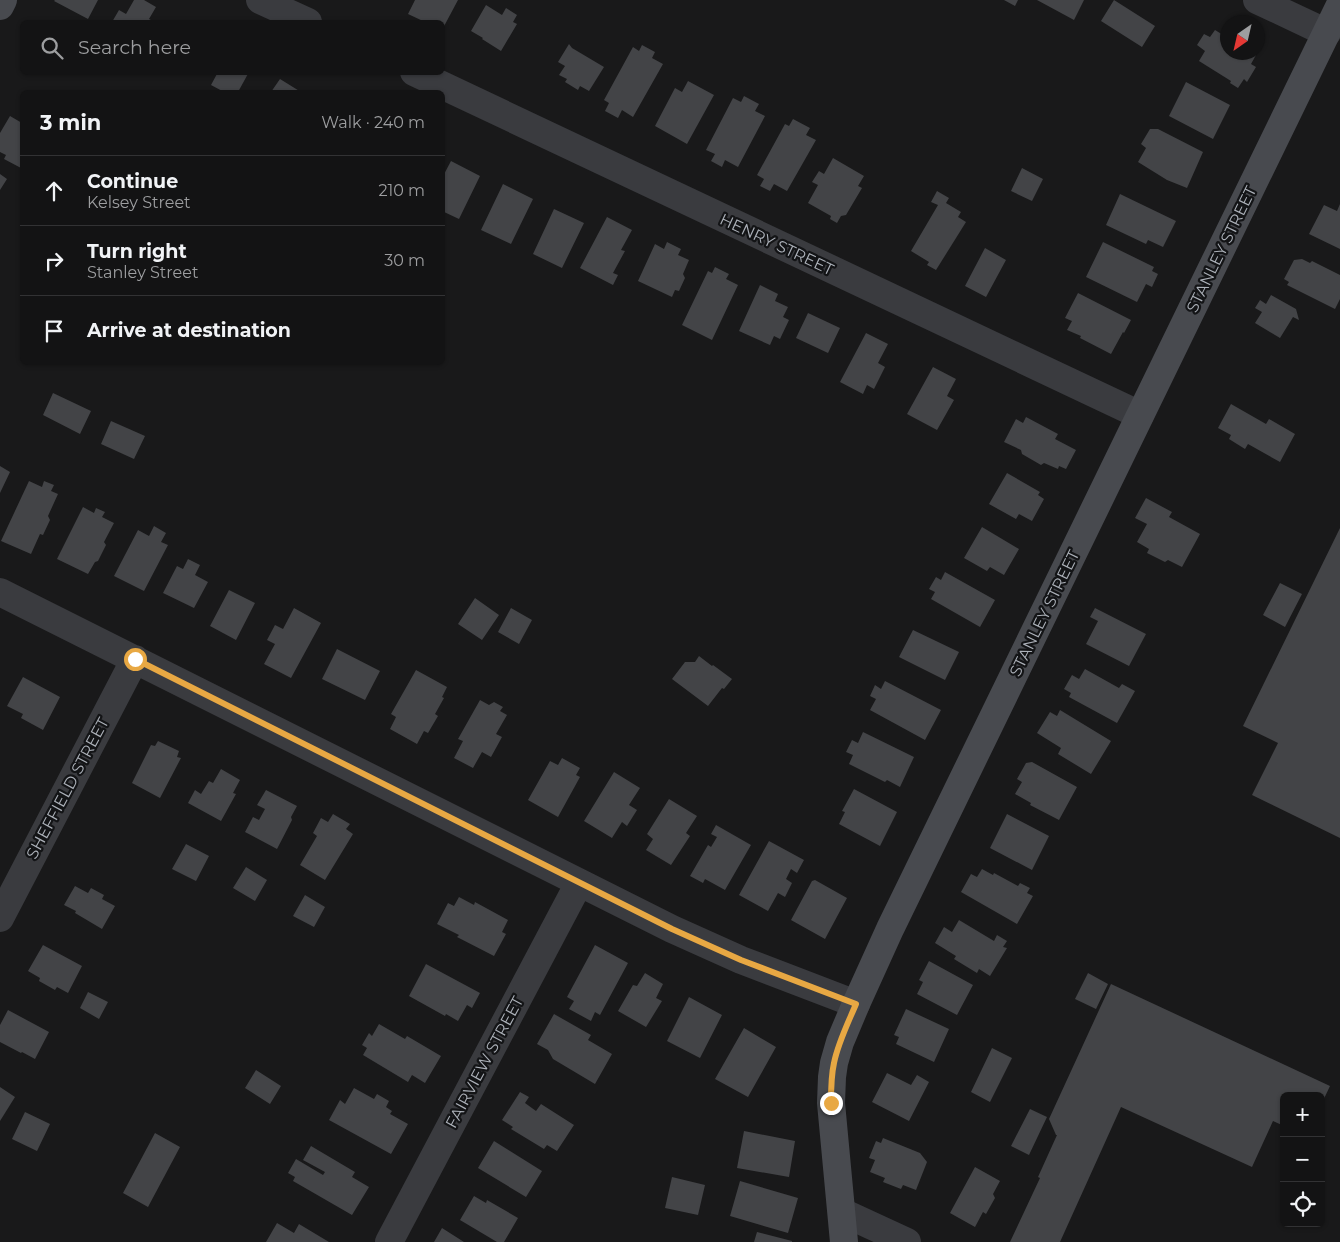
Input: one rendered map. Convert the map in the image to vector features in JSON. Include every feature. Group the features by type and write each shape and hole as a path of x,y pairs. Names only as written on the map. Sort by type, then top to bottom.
{"main road":[{"path":"0,6 3,0"},
{"name":"STANLEY STREET","path":"844,1242 831,1103 834,1063 840,1042 894,920 1340,5"}],"street":[{"path":"260,0 304,20"},
{"path":"1257,0 1327,33"},
{"name":"HENRY STREET","path":"420,75 1140,415"},
{"path":"0,592 706,946 856,1004"},
{"name":"SHEFFIELD STREET","path":"0,918 135,659"},
{"name":"FAIRVIEW STREET","path":"389,1242 579,883"},
{"path":"842,1212 907,1242"}],"building":[{"path":"55,0 98,0 88,19"},
{"path":"134,0 144,0 156,7 149,19 151,20 113,20 119,10 126,14"},
{"path":"415,0 458,0 445,24 445,20 421,20 408,14"},
{"path":"1004,0 1018,0 1015,6"},
{"path":"1037,0 1084,0 1074,20"},
{"path":"1114,0 1155,26 1142,47 1101,21"},
{"path":"486,5 502,15 506,8 517,15 513,22 517,24 501,51 471,31"},
{"path":"1215,30 1220,33 1220,60 1253,60 1251,64 1256,67 1247,82 1244,79 1238,88 1230,83 1231,81 1199,61 1205,51 1197,45 1204,34 1210,37"},
{"path":"569,44 572,48 604,67 589,91 580,86 578,90 565,82 567,79 559,75 565,66 558,62"},
{"path":"642,45 655,52 652,58 663,64 633,117 622,110 618,118 605,111 609,103 604,100 633,47 639,51"},
{"path":"216,75 247,75 239,90 220,90 211,85"},
{"path":"280,79 298,90 272,90"},
{"path":"688,81 714,95 687,144 655,126 675,88 682,92"},
{"path":"1186,82 1230,105 1213,139 1169,116"},
{"path":"744,96 759,104 755,111 765,116 738,167 725,160 722,167 711,161 715,154 706,150 733,98 741,102"},
{"path":"10,116 20,122 20,167 4,159 6,155 0,152 0,133"},
{"path":"793,119 810,128 806,135 816,140 787,191 774,184 770,191 760,186 764,179 757,175 785,124 789,126"},
{"path":"1150,129 1158,129 1203,152 1187,188 1167,180 1138,162 1146,148 1141,144"},
{"path":"833,158 864,176 858,186 862,188 846,215 841,216 837,223 830,219 831,216 808,203 818,185 812,182 819,171 824,174"},
{"path":"451,161 480,176 459,219 445,212 445,172"},
{"path":"1022,168 1043,179 1032,201 1011,191"},
{"path":"0,174 7,179 0,190"},
{"path":"503,184 533,199 511,244 481,230"},
{"path":"937,191 949,198 946,203 961,212 958,217 966,222 936,270 927,265 929,262 911,251 938,205 931,202"},
{"path":"1120,194 1176,221 1163,247 1148,240 1146,244 1106,225"},
{"path":"1340,204 1340,249 1309,234 1324,205 1337,211"},
{"path":"554,209 584,223 562,268 533,254"},
{"path":"607,217 632,230 621,250 625,251 613,273 618,275 613,285 580,268"},
{"path":"667,242 681,249 678,255 689,260 683,274 685,278 679,291 675,290 672,297 638,281 655,244 664,249"},
{"path":"1103,242 1154,267 1152,271 1158,274 1152,287 1146,284 1137,302 1086,277"},
{"path":"985,248 1006,260 986,297 965,286"},
{"path":"1302,259 1310,263 1312,261 1340,275 1340,299 1335,309 1287,285 1289,282 1284,279 1294,260"},
{"path":"715,267 729,274 726,279 738,285 712,340 682,325 708,271 712,273"},
{"path":"760,285 778,294 775,301 788,307 783,317 789,320 780,339 774,336 770,345 739,331"},
{"path":"1078,293 1131,320 1111,354 1067,330 1072,321 1065,318"},
{"path":"1271,295 1296,309 1299,320 1293,317 1280,338 1255,323 1262,312 1255,308 1260,300 1266,304"},
{"path":"808,313 840,328 828,353 796,338"},
{"path":"866,333 888,344 878,363 885,367 874,389 867,385 863,394 840,382"},
{"path":"933,367 956,379 947,396 954,400 937,430 907,414"},
{"path":"53,393 91,411 80,434 43,415"},
{"path":"1231,404 1266,424 1269,419 1295,434 1280,462 1248,444 1245,449 1229,439 1231,435 1218,428"},
{"path":"1026,417 1058,434 1055,439 1076,450 1066,469 1059,466 1058,469 1044,463 1041,465 1022,454 1021,450 1004,442 1016,419 1023,423"},
{"path":"111,421 145,436 134,459 101,444"},
{"path":"0,466 10,472 0,493"},
{"path":"1007,473 1040,492 1038,495 1044,499 1032,521 1019,514 1016,519 989,504"},
{"path":"29,481 42,487 44,481 54,485 51,491 58,494 48,516 50,520 43,535 40,534 31,554 1,541"},
{"path":"1146,498 1172,512 1169,517 1200,534 1182,567 1168,560 1165,562 1147,553 1149,549 1137,542 1147,524 1135,518"},
{"path":"83,507 94,513 96,508 105,512 102,517 114,523 104,542 106,545 98,561 95,562 88,574 57,559"},
{"path":"154,526 166,533 161,542 168,545 144,591 114,576 138,530 149,536"},
{"path":"982,527 1019,549 1004,575 990,567 987,571 964,558"},
{"path":"1340,528 1340,838 1252,795 1278,743 1243,726"},
{"path":"188,559 200,565 195,575 208,582 194,608 163,593 177,566 183,569"},
{"path":"945,572 995,600 980,627 931,599 935,592 929,589 936,577 941,580"},
{"path":"1280,583 1302,594 1285,627 1263,615"},
{"path":"229,590 255,603 236,640 210,626"},
{"path":"475,598 499,615 482,640 458,624"},
{"path":"294,608 321,623 291,678 264,664 275,644 267,640 275,625 283,629"},
{"path":"511,608 532,620 519,644 498,632"},
{"path":"1095,608 1146,634 1129,666 1086,644 1098,621 1090,617"},
{"path":"913,630 959,652 945,680 899,657"},
{"path":"337,649 380,671 365,700 322,679"},
{"path":"699,656 732,679 708,706 672,679 685,662 695,662"},
{"path":"1085,669 1119,688 1122,684 1135,691 1117,723 1069,697 1071,693 1064,689 1072,675 1079,679"},
{"path":"416,670 447,687 442,697 444,698 435,714 438,716 428,733 424,731 417,744 390,729 396,717 391,714"},
{"path":"23,677 60,697 43,730 21,718 23,714 7,706"},
{"path":"885,681 941,710 925,740 870,710 876,699 870,696 875,685 881,689"},
{"path":"480,700 489,705 494,702 503,707 500,711 507,715 496,734 502,737 491,757 482,752 473,768 454,758 463,741 458,739"},
{"path":"1060,710 1111,741 1091,774 1058,754 1061,748 1037,733 1050,712 1057,716"},
{"path":"863,732 914,757 900,787 887,780 885,782 849,764 853,755 846,752 852,740 858,743"},
{"path":"158,741 179,751 177,757 181,758 160,798 132,783 151,745 155,746"},
{"path":"562,758 580,768 576,775 580,777 558,817 528,800 550,761 558,765"},
{"path":"1032,762 1077,787 1059,820 1030,805 1031,803 1015,794 1022,782 1017,779 1026,763"},
{"path":"221,769 240,780 233,793 236,794 221,821 188,803 195,790 201,794 209,781 213,783"},
{"path":"614,772 640,788 629,805 637,810 627,826 622,822 612,838 584,821"},
{"path":"854,789 897,812 880,846 839,824 845,812 842,811"},
{"path":"266,790 297,806 277,849 245,832 253,817 259,820 265,809 257,805"},
{"path":"669,799 697,816 686,833 690,836 671,865 646,850 653,839 647,834"},
{"path":"333,814 350,824 346,829 353,834 325,880 300,865 317,836 313,833 321,818 328,822"},
{"path":"1007,814 1049,836 1032,870 990,848"},
{"path":"716,825 751,845 725,890 705,879 703,883 690,876 708,845 711,847 717,837 711,834"},
{"path":"769,841 804,860 797,873 791,869 786,879 792,883 785,897 778,893 768,911 739,895"},
{"path":"186,844 209,856 196,881 172,869"},
{"path":"246,867 267,880 255,901 233,888"},
{"path":"982,869 993,875 994,873 1018,886 1020,883 1030,888 1027,893 1033,896 1017,924 961,892 971,874 977,877"},
{"path":"815,880 847,898 825,939 791,920 812,881"},
{"path":"75,886 88,893 91,888 104,895 102,899 115,906 102,929 64,905"},
{"path":"305,895 325,907 314,927 293,916"},
{"path":"459,897 474,905 475,902 508,920 502,932 506,934 494,956 457,937 459,935 437,924 448,903 454,906"},
{"path":"959,920 994,941 997,935 1007,941 1003,947 1007,948 990,976 979,969 977,973 954,959 956,956 935,943 944,927 952,932"},
{"path":"43,945 82,966 68,993 57,987 55,990 39,981 40,978 28,971"},
{"path":"595,945 628,963 600,1015 595,1012 591,1021 569,1009 574,1001 567,997"},
{"path":"929,961 973,985 957,1015 917,994 923,982 919,980"},
{"path":"426,964 480,993 472,1008 467,1005 458,1021 409,996"},
{"path":"645,973 663,984 656,998 662,1001 646,1027 618,1011 633,985 637,986"},
{"path":"1088,973 1108,984 1096,1009 1075,999"},
{"path":"1111,984 1330,1086 1325,1097 1325,1092 1280,1092 1280,1124 1273,1121 1252,1167 1121,1107 1060,1242 1010,1242 1040,1178 1038,1177 1057,1135 1049,1119"},
{"path":"88,992 108,1002 99,1019 80,1008"},
{"path":"689,997 722,1015 700,1058 667,1041"},
{"path":"906,1009 949,1029 934,1062 896,1044 899,1037 894,1035"},
{"path":"8,1010 49,1032 35,1059 0,1042 0,1025"},
{"path":"554,1014 591,1035 588,1040 612,1054 595,1084 553,1059 548,1050 537,1044"},
{"path":"379,1024 405,1039 407,1036 441,1056 425,1083 412,1075 408,1082 363,1055 367,1048 362,1045 369,1033 372,1036"},
{"path":"744,1028 776,1047 748,1097 715,1079"},
{"path":"992,1048 1012,1058 990,1102 971,1092"},
{"path":"256,1070 281,1086 270,1104 245,1088"},
{"path":"887,1073 911,1085 917,1075 929,1082 909,1121 872,1102"},
{"path":"0,1087 15,1097 0,1121"},
{"path":"354,1088 374,1099 377,1094 389,1101 386,1107 392,1111 390,1114 408,1124 391,1154 329,1120 340,1100 345,1104"},
{"path":"520,1092 529,1097 525,1103 536,1111 541,1104 574,1125 557,1151 547,1145 544,1149 511,1129 513,1127 502,1120"},
{"path":"1030,1109 1047,1117 1029,1155 1011,1146"},
{"path":"25,1112 50,1124 37,1151 12,1139"},
{"path":"744,1131 795,1141 789,1177 737,1168"},
{"path":"155,1133 180,1147 148,1207 123,1193"},
{"path":"883,1138 920,1153 927,1162 916,1190 903,1185 901,1189 883,1182 885,1178 870,1172 875,1160 869,1158 876,1141 881,1143"},
{"path":"494,1141 542,1171 526,1197 478,1168"},
{"path":"311,1146 355,1172 352,1177 369,1187 352,1215 293,1181 295,1177 288,1173 296,1159 323,1175 325,1172 303,1160"},
{"path":"975,1167 1000,1181 993,1194 995,1198 986,1214 983,1212 975,1227 950,1213"},
{"path":"672,1177 705,1185 698,1215 665,1208"},
{"path":"740,1181 798,1198 788,1233 730,1216"},
{"path":"474,1196 486,1203 487,1200 518,1218 504,1242 497,1242 460,1220"},
{"path":"277,1223 294,1233 299,1224 329,1242 266,1242"},
{"path":"442,1228 464,1242 434,1242"},
{"path":"757,1232 792,1241 792,1242 754,1242"}],"route":[{"path":"135,659 706,946 856,1004 840,1042 834,1063 831,1103"}]}
